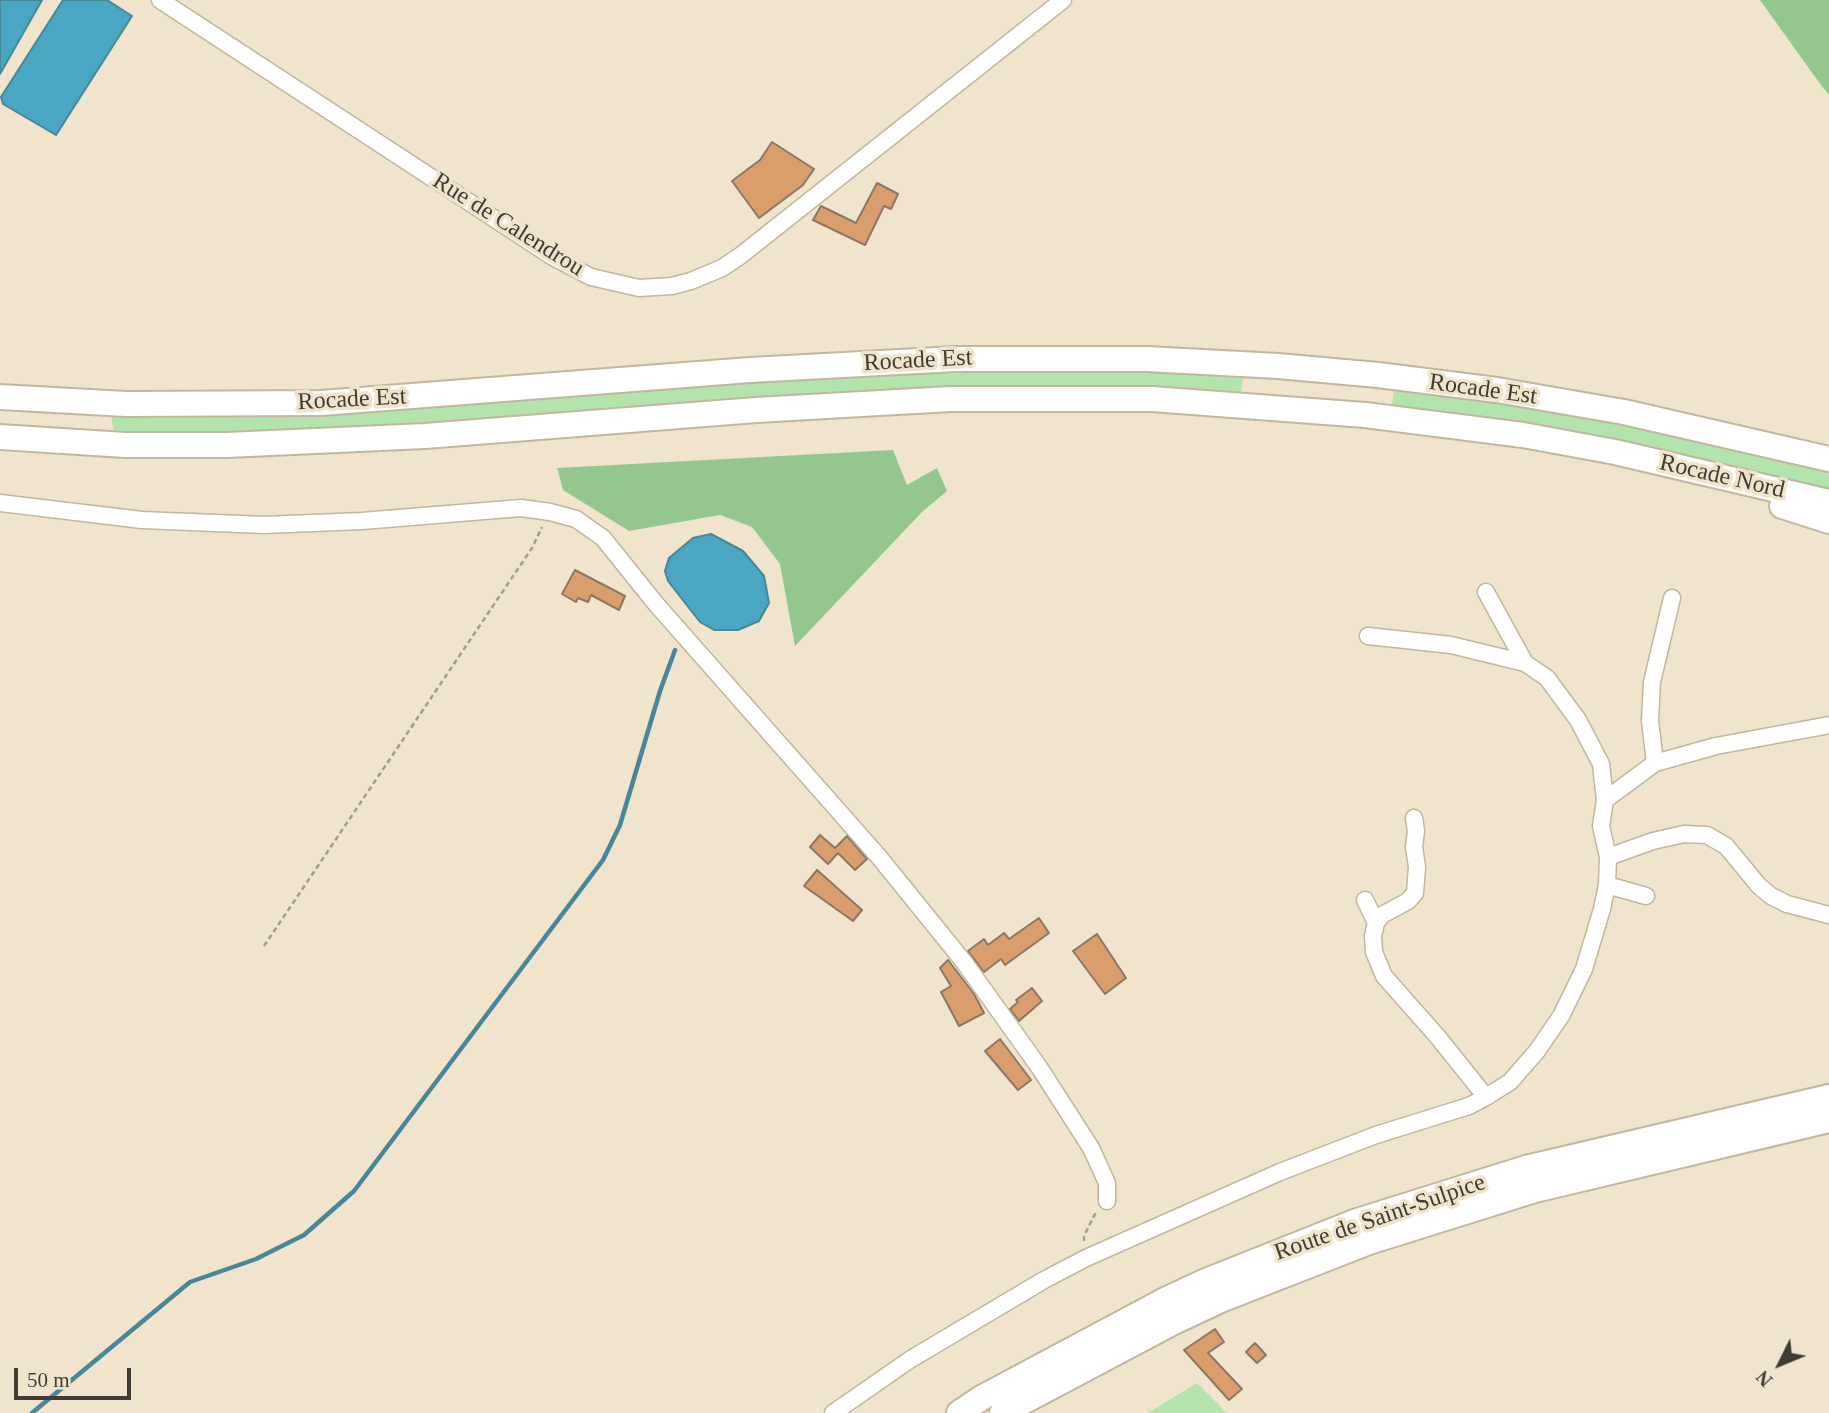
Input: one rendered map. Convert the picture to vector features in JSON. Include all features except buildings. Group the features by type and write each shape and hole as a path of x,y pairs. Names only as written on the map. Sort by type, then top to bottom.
{"highway":[{"name":"Rocade Est","path":"0,397 126,404 321,402 750,370 955,359 1052,357 1173,360 1378,375 1497,390 1624,412 1829,459"},
{"name":"Rocade Est","path":"0,437 125,445 227,445 425,436 756,410 951,399 1046,398 1152,399 1365,415 1523,435 1615,452"},
{"path":"1624,412 1713,418 1829,442"},
{"path":"1615,452 1829,521"},
{"name":"Rocade Nord","path":"1615,452 1829,502"},
{"name":"Route de Saint-Sulpice","path":"959,1413 1163,1301 1357,1221 1527,1168 1829,1097"},
{"name":"Route de Saint-Sulpice","path":"1002,1413 1186,1316 1369,1242 1535,1190 1829,1120"}],"street":[{"name":"Rue de Calendrou","path":"160,0 553,257 591,277 639,288 664,287 691,281 722,268 740,256 1063,0"},
{"path":"0,503 142,520 264,525 362,521 521,508 576,519 603,538 656,604 879,857 964,962 1039,1067 1091,1148 1107,1183 1107,1201"},
{"path":"1486,592 1525,663"},
{"path":"1655,763 1650,720 1651,691 1672,598"},
{"path":"833,1413 911,1359 1086,1258 1280,1172 1376,1135 1469,1106 1510,1082 1537,1051 1561,1016 1584,969 1607,885 1608,857 1601,826 1605,800 1601,764 1578,720 1547,678 1525,663 1451,645 1368,636"},
{"path":"1605,800 1655,763 1716,746 1829,725"},
{"path":"1414,818 1417,885 1415,893 1408,901 1382,915 1376,923 1374,952 1384,976 1486,1097"},
{"path":"1608,857 1674,836 1707,835 1726,846 1771,897 1829,915"},
{"path":"1607,885 1647,896"},
{"path":"1365,900 1376,923"}],"path":[{"path":"264,946 531,548 550,512"},
{"path":"1086,1258 1084,1236 1097,1211 1107,1201"}],"green space":[{"path":"1760,0 1829,0 1829,95 1818,81"},
{"path":"1150,370 1243,376 1241,393 1034,385 942,387 679,403 330,430 228,433 114,433 111,415 228,417 326,413 944,371"},
{"path":"1394,389 1588,417 1666,432 1829,471 1829,489 1624,442 1392,406"},
{"path":"893,450 907,485 937,468 947,491 922,512 795,646 780,564 752,527 720,515 629,531 563,490 557,468"},
{"path":"1197,1383 1227,1413 1148,1413"}],"water":[{"path":"0,0 42,0 0,74"},
{"path":"63,0 107,0 132,16 56,135 3,104 1,97"},
{"path":"711,534 743,551 764,576 769,603 759,621 738,630 714,630 700,622 668,581 665,571 669,558 693,538"}],"waterway":[{"path":"32,1413 190,1282 256,1259 304,1235 354,1191 603,860 620,825 675,650"}]}
